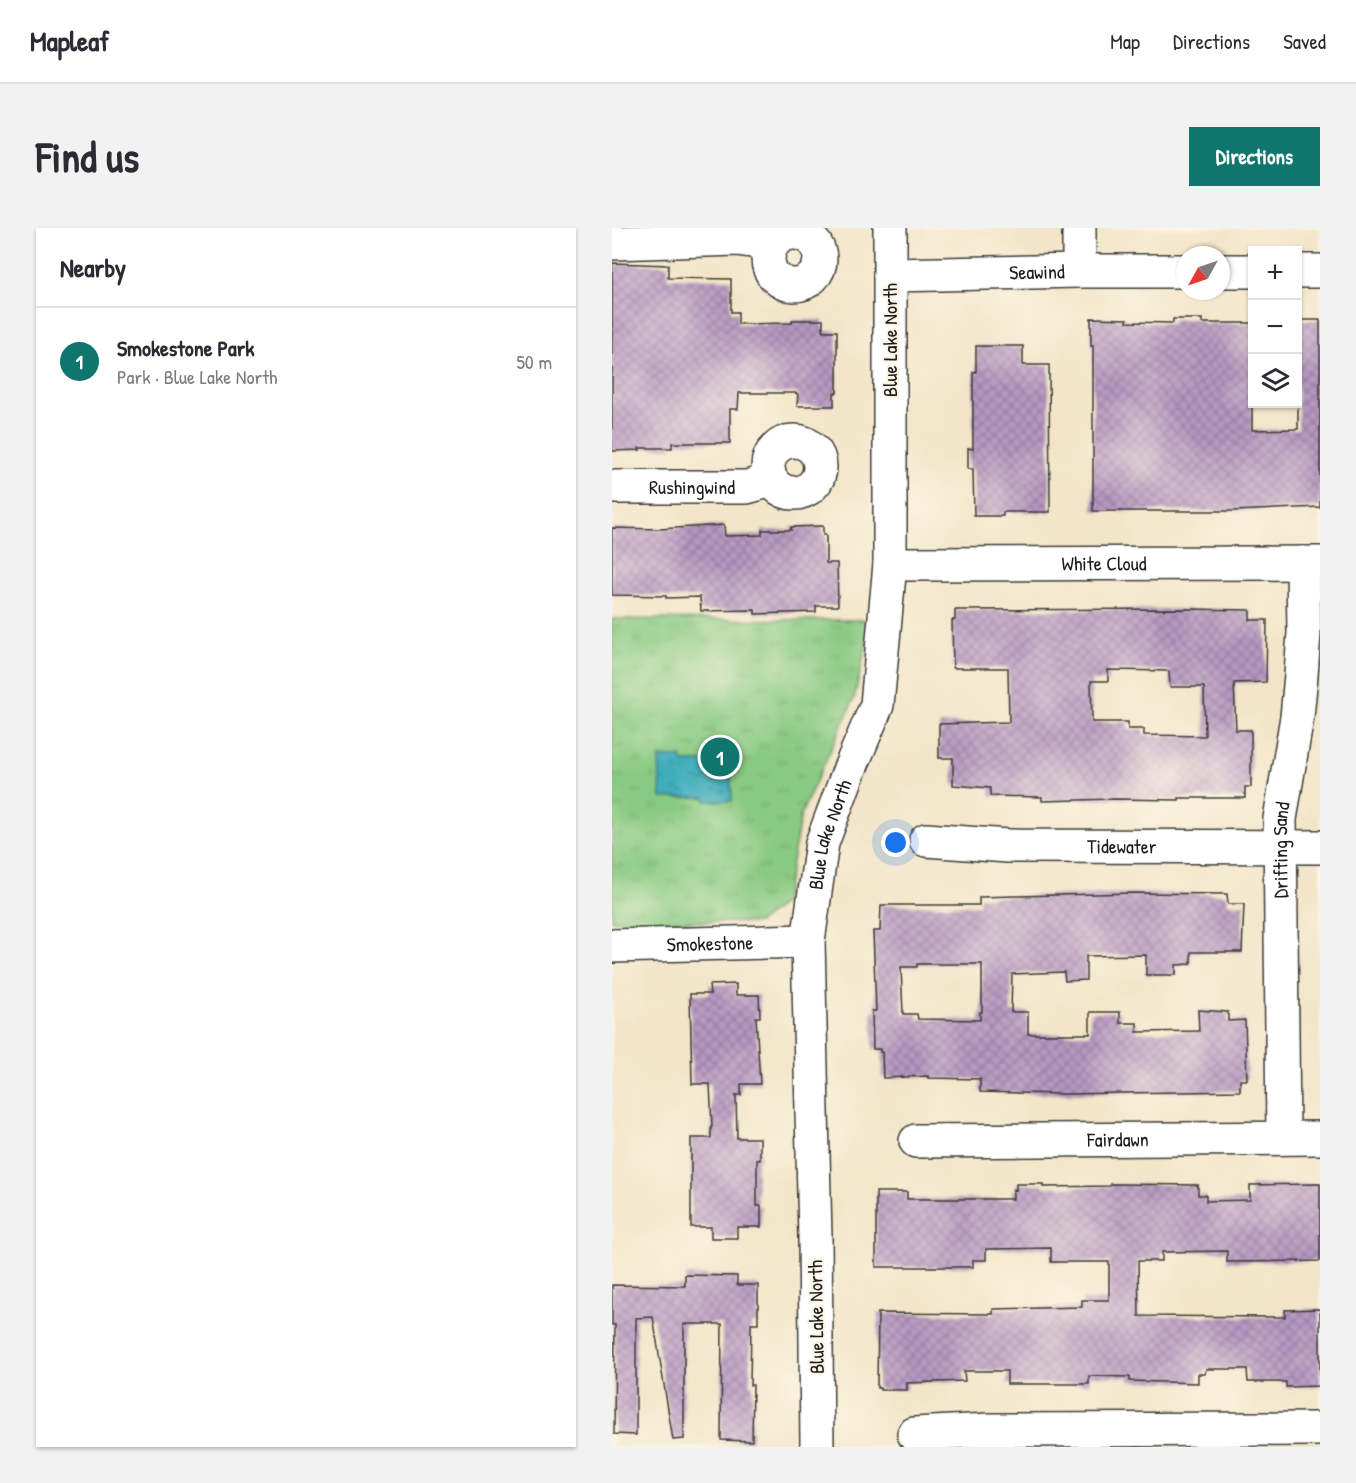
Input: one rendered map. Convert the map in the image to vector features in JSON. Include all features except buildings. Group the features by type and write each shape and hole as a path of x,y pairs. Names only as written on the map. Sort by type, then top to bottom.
{"street":[{"name":"Blue Lake North","path":"817,1447 808,941 822,843 877,705 890,564 890,228"},
{"path":"1079,228 1079,271"},
{"path":"612,243 737,239 772,244"},
{"name":"Seawind","path":"890,275 1176,271"},
{"path":"1230,271 1248,271"},
{"path":"1302,271 1320,271"},
{"name":"Rushingwind","path":"612,488 747,487 771,480"},
{"name":"White Cloud","path":"890,564 1311,563"},
{"name":"Drifting Sand","path":"1283,1138 1281,809 1297,717 1311,563"},
{"name":"Tidewater","path":"926,840 1008,846 1320,847"},
{"name":"Smokestone","path":"612,946 808,941"},
{"name":"Fairdawn","path":"916,1141 1320,1138"},
{"path":"914,1434 989,1430 1320,1429"}],"green space":[{"path":"612,619 872,620 854,699 801,814 784,903 758,923 612,920"}],"water":[{"path":"659,757 681,757 682,762 730,761 732,801 706,801 705,797 661,798"}],"place":[{"name":"Smokestone Park","path":"720,757"}]}
